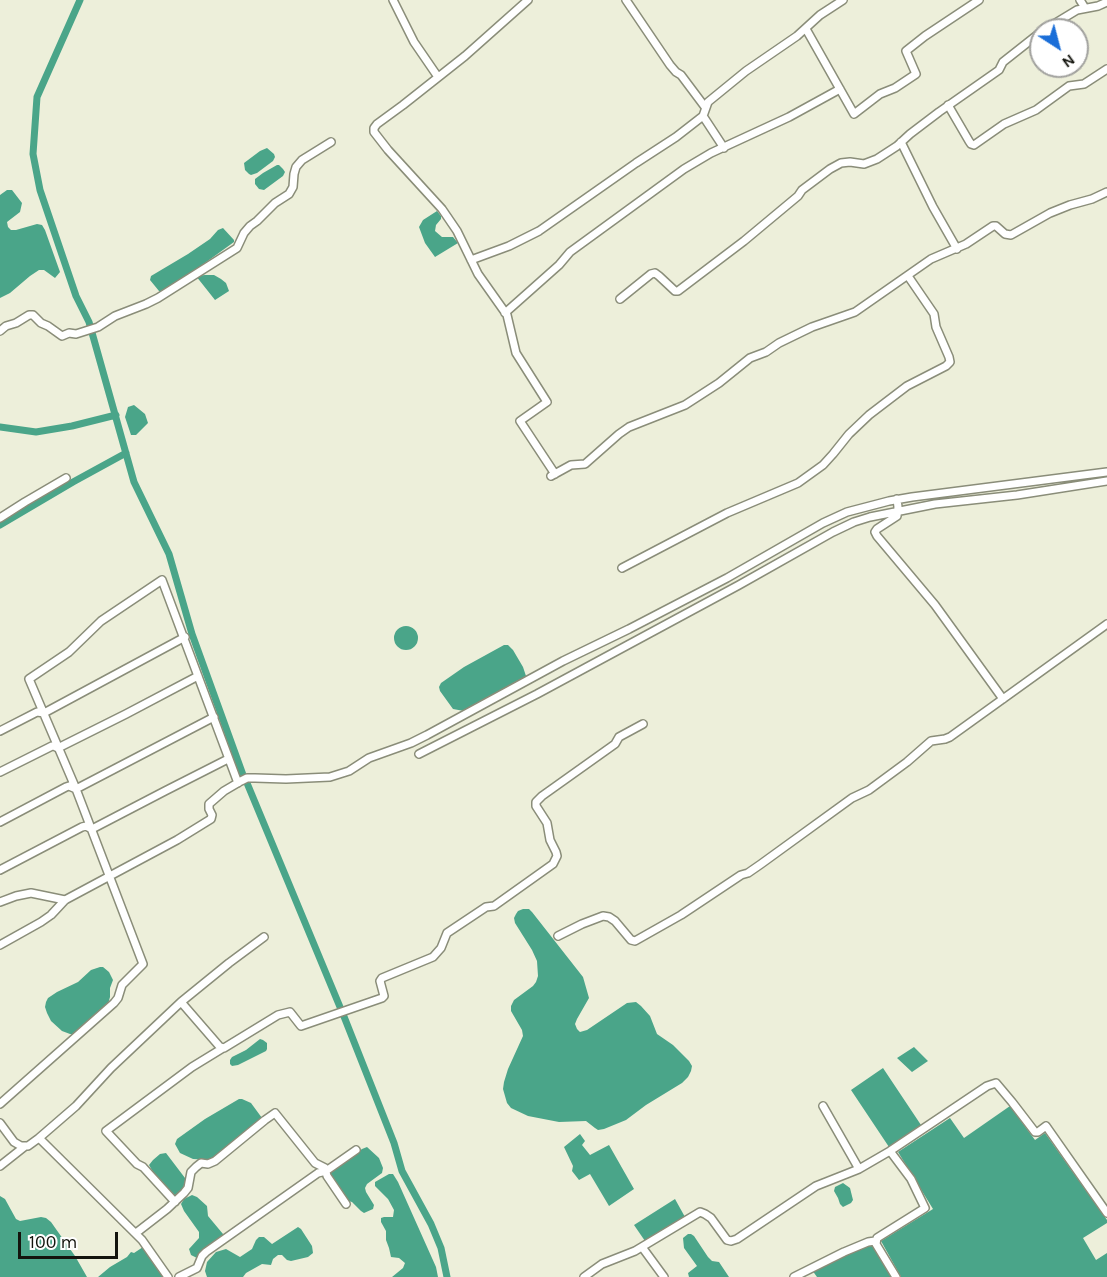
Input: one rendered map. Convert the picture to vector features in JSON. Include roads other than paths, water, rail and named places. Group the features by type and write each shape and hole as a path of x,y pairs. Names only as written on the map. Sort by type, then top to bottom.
{"street":[{"path":"393,0 414,42 438,77"},
{"path":"528,0 478,45 377,124 374,132 442,209 457,231 478,274 510,322 516,353 547,402 520,421 553,475 571,465 585,464 629,427 685,405 719,383 750,358 812,327 855,312 938,255 957,249 993,226 1011,235 1050,213 1107,192"},
{"path":"626,0 670,65 681,75 705,107"},
{"path":"471,260 509,246 539,231 675,137 703,116 708,102 746,71 797,36 820,15 843,0"},
{"path":"806,29 854,114 880,94 913,78 916,71 906,51 979,0"},
{"path":"1080,0 1085,8"},
{"path":"1063,18 1077,10 1107,2"},
{"path":"620,299 655,273 675,291 678,291 744,241 798,196 802,190 830,169 850,162 870,163 889,152 948,105 999,70 1003,62 1029,42"},
{"path":"948,105 969,141 974,145 1004,124 1036,110 1068,86 1084,84 1107,69"},
{"path":"505,313 559,265 570,252 684,169 711,153 789,117 840,89"},
{"path":"703,116 724,148"},
{"path":"0,331 6,326 33,315 62,336 69,333 76,334 98,327 115,316 158,298 237,248 250,226 275,203 289,194 293,187 294,174 302,160 331,142"},
{"path":"901,142 957,249"},
{"path":"622,568 727,513 798,483 823,465 868,415 907,386 950,362 936,327 934,314 908,276"},
{"path":"0,945 41,922 65,900 211,819 209,804 247,778 330,777 349,771 369,758 427,735 563,661 727,578 823,523 847,512 897,499 1107,472"},
{"path":"0,519 66,478"},
{"path":"419,754 678,619 854,522 935,504 1017,495 1107,481"},
{"path":"897,499 897,516 877,529 875,532 877,536 935,605 1003,699"},
{"path":"0,1104 114,1003 122,985 143,964 76,789 29,679 69,652 101,621 162,580 238,783"},
{"path":"558,936 603,916 615,921 631,940 638,940 681,915 741,875 748,873 852,798 869,790 931,741 950,737 1107,624"},
{"path":"0,731 37,712 44,713 185,637"},
{"path":"0,772 54,746 58,748 198,676"},
{"path":"76,789 213,717"},
{"path":"175,1202 106,1131 192,1067 278,1015 290,1012 301,1026 382,998 384,996 380,981 382,978 433,957 441,948 447,933 486,907 494,906 553,864 556,852 550,840 547,823 536,806 536,802 615,744 620,737 644,724"},
{"path":"92,829 228,759"},
{"path":"0,822 66,787 76,789"},
{"path":"0,870 82,827 92,829"},
{"path":"0,902 32,893 65,900"},
{"path":"0,1166 39,1138 76,1106 111,1068 181,1002 264,937"},
{"path":"181,1002 220,1047 224,1048"},
{"path":"584,1277 602,1264 642,1247 700,1212 711,1218 727,1240 737,1239 816,1186 859,1169 987,1086 996,1083 1035,1132 1046,1126 1107,1213"},
{"path":"823,1106 859,1169"},
{"path":"136,1233 175,1202 188,1188 191,1172 196,1167 215,1161 275,1113 315,1163 324,1167 327,1176 346,1204"},
{"path":"0,1123 14,1142 24,1147"},
{"path":"39,1138 136,1233 168,1277"},
{"path":"180,1277 196,1268 206,1252 294,1189 326,1171 356,1150"},
{"path":"794,1277 859,1246 875,1241 879,1235 925,1208 911,1179 890,1151"},
{"path":"875,1241 896,1277"},
{"path":"642,1247 664,1277"},
{"path":"809,1269 814,1277"}],"waterway":[{"path":"80,0 37,97 33,154 40,190 76,296 89,322 134,482 169,554 192,634 243,775"},
{"path":"0,427 36,432 116,415"},
{"path":"0,525 126,453"},
{"path":"247,783 340,1007"},
{"path":"343,1014 394,1143 402,1171 431,1224 441,1248 447,1277"}]}
